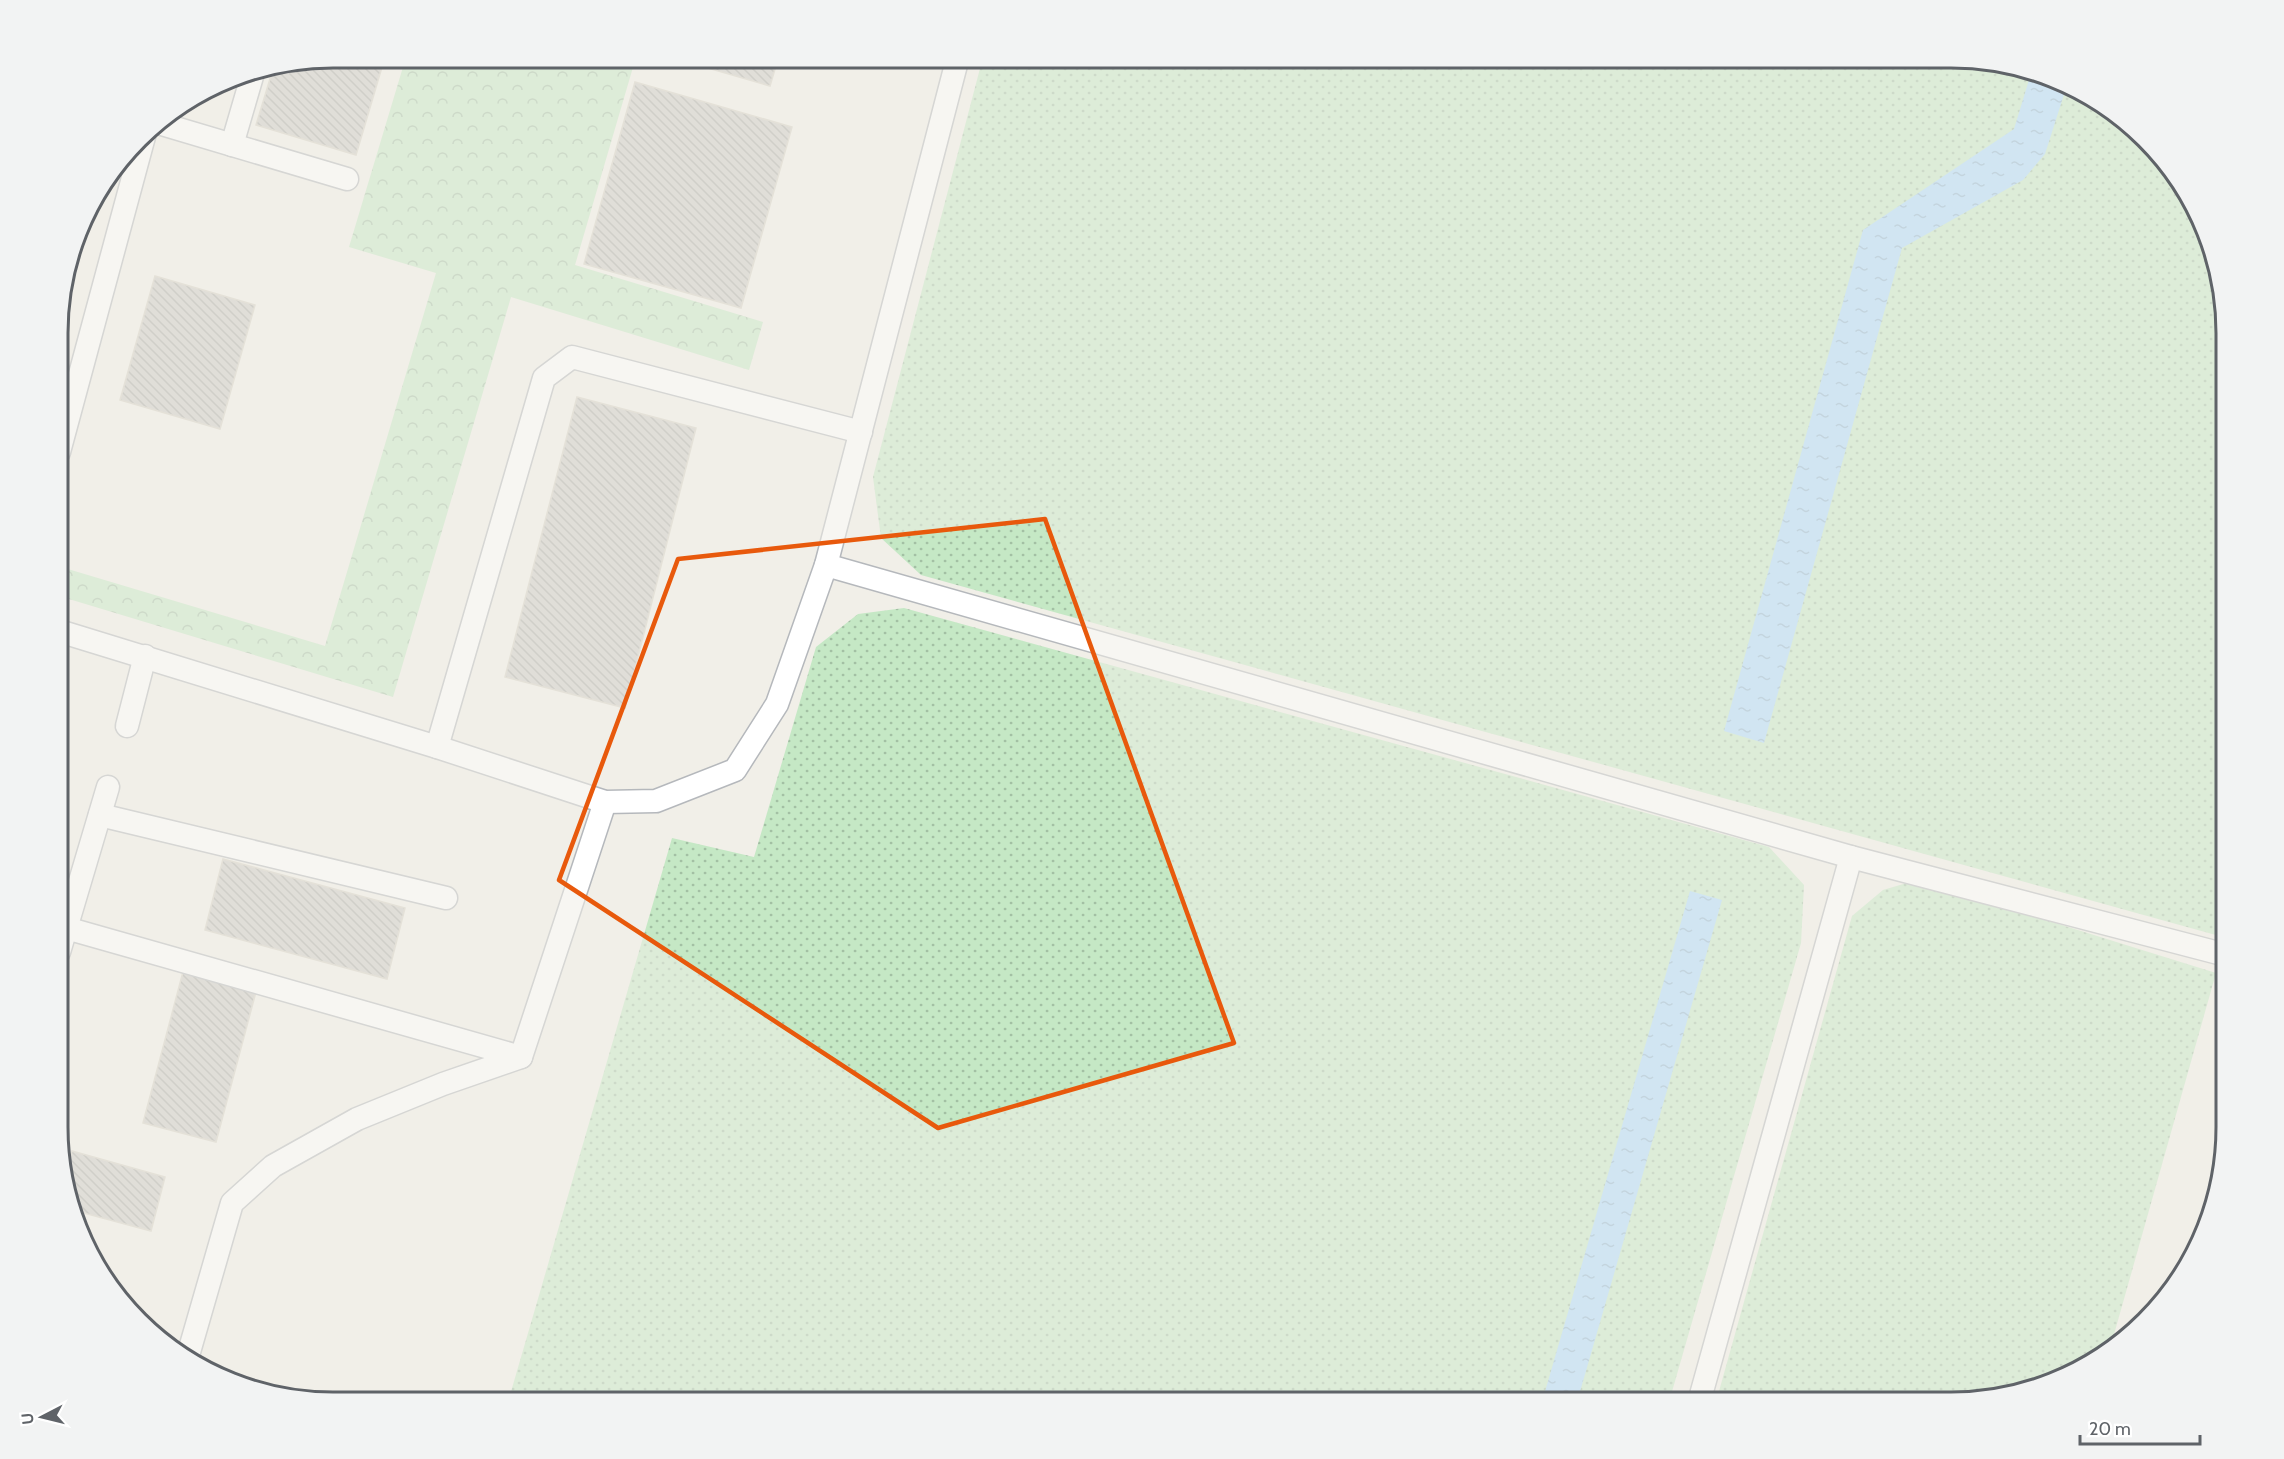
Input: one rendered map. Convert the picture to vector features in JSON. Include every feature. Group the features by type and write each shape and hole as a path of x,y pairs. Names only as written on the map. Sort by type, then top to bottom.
{"lane":[{"path":"68,634 437,747 605,802 656,801 735,770 777,704 826,565 955,68"},
{"path":"232,145 251,81"},
{"path":"166,126 347,179"},
{"path":"68,412 140,150"},
{"path":"437,747 544,378 572,357 861,432"},
{"path":"826,565 1851,857 2216,952"},
{"path":"127,726 145,656"},
{"path":"68,921 108,787"},
{"path":"521,1057 605,802"},
{"path":"100,815 446,898"},
{"path":"1702,1392 1851,857"},
{"path":"68,929 521,1057"},
{"path":"190,1350 232,1203 273,1166 357,1119 443,1084 521,1057"}],"highlighted area":[{"path":"1045,519 1234,1043 938,1128 559,880 678,559"}],"green space":[{"path":"403,68 633,68 575,265 763,322 749,370 511,297 393,697 68,599 68,569 325,646 436,273 349,247"},
{"path":"980,68 1969,68 2003,73 2037,82 2069,95 2099,112 2126,133 2151,158 2172,185 2189,215 2202,247 2211,281 2216,315 2216,935 921,575 881,538 873,477"},
{"path":"904,608 1769,847 1804,885 1801,943 1672,1392 511,1392 672,838 754,857 816,647 858,614"},
{"path":"1917,880 2216,973 2113,1337 2084,1356 2053,1371 2020,1382 1986,1389 1952,1392 1719,1392 1852,916 1883,890"}],"water":[{"path":"2029,80 2064,93 2045,154 2023,180 1902,248 1764,743 1724,731 1863,230 2014,129"},
{"path":"1690,891 1722,900 1580,1392 1545,1392"}],"building":[{"path":"315,68 382,68 356,155 256,125 271,75"},
{"path":"708,68 775,68 770,86"},
{"path":"635,82 792,127 741,308 584,264"},
{"path":"155,276 255,305 220,429 120,400"},
{"path":"577,397 696,428 625,708 505,677"},
{"path":"223,859 405,908 387,979 205,930"},
{"path":"184,968 257,988 216,1142 143,1123"},
{"path":"72,1151 165,1177 151,1231 82,1213 70,1158"}]}
